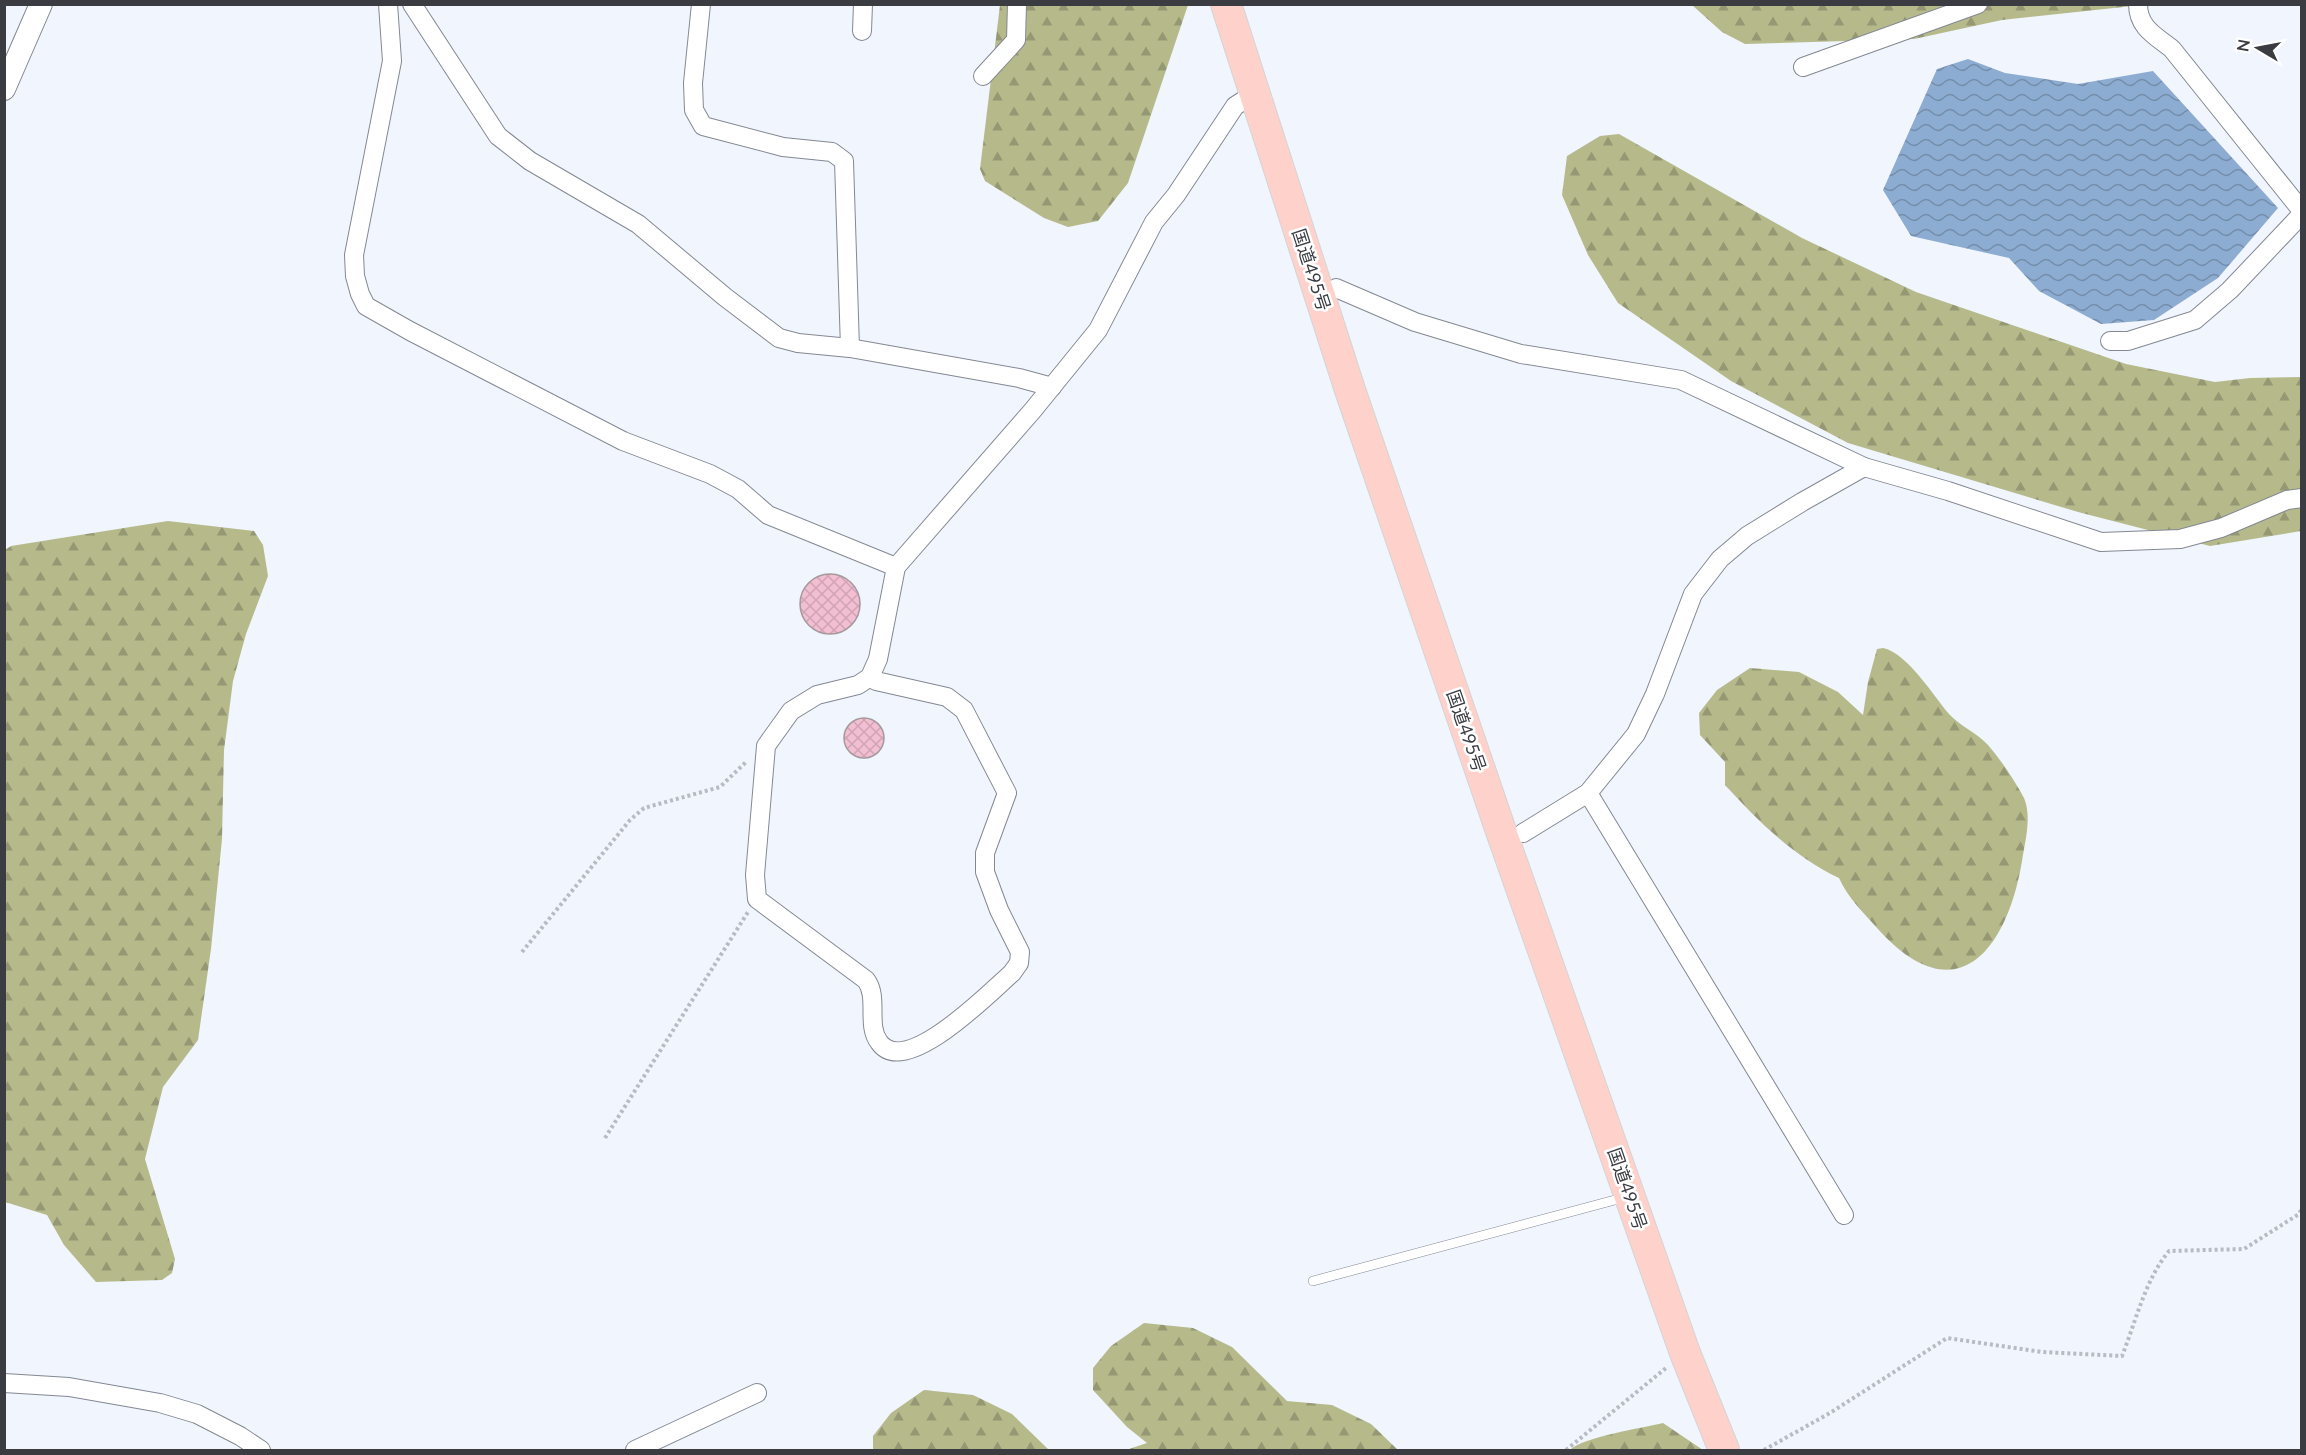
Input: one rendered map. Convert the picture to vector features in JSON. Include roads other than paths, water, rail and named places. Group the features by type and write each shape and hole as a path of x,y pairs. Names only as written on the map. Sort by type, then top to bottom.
{"highway":[{"name":"国道495号","path":"1226,4 1357,412 1502,834 1685,1353 1724,1450"},
{"name":"国道495号","path":"1246,4 1336,288 1738,1450"}],"street":[{"path":"4,89 40,4"},
{"path":"388,4 392,62 354,255 355,276 366,306 623,441 710,474 738,489 768,514 896,567"},
{"path":"412,4 498,136 530,161 638,224 725,297 779,338 798,343 850,348 1019,378 1052,387"},
{"path":"701,4 693,83 694,110 703,126 783,147 832,152 844,161 850,348"},
{"path":"862,31 863,4"},
{"path":"983,76 1016,40 1017,4"},
{"path":"1803,67 1978,4"},
{"path":"2110,341 2128,341 2195,320 2230,290 2301,212 2172,49 2145,29 2138,14 2138,4"},
{"path":"870,677 876,681 947,697 964,710 970,720 1007,792 985,853 985,872 999,910 1020,952 1019,963 1012,973 937,1037 904,1051 891,1052 880,1044 875,1035 871,987 866,980 757,899 755,875 766,746 791,711 817,695 858,685 870,677 878,659 896,567 1052,387 1098,330 1154,222 1176,195 1235,106 1255,93"},
{"path":"1336,288 1415,322 1521,354 1681,380 1864,467 1948,491 2101,542 2180,539 2221,528 2287,500 2301,498"},
{"path":"1523,833 1587,793 1636,734 1655,694 1693,594 1720,559 1747,536 1864,467"},
{"path":"1587,793 1844,1215"},
{"path":"4,1383 69,1387 160,1403 197,1414 240,1436 261,1450"},
{"path":"636,1450 757,1393"}],"lane":[{"path":"1313,1281 1630,1196"}],"water":[{"path":"1968,59 2005,73 2078,84 2153,71 2278,208 2218,278 2154,320 2101,324 2039,291 2009,258 1911,236 1883,190 1937,69"}]}
